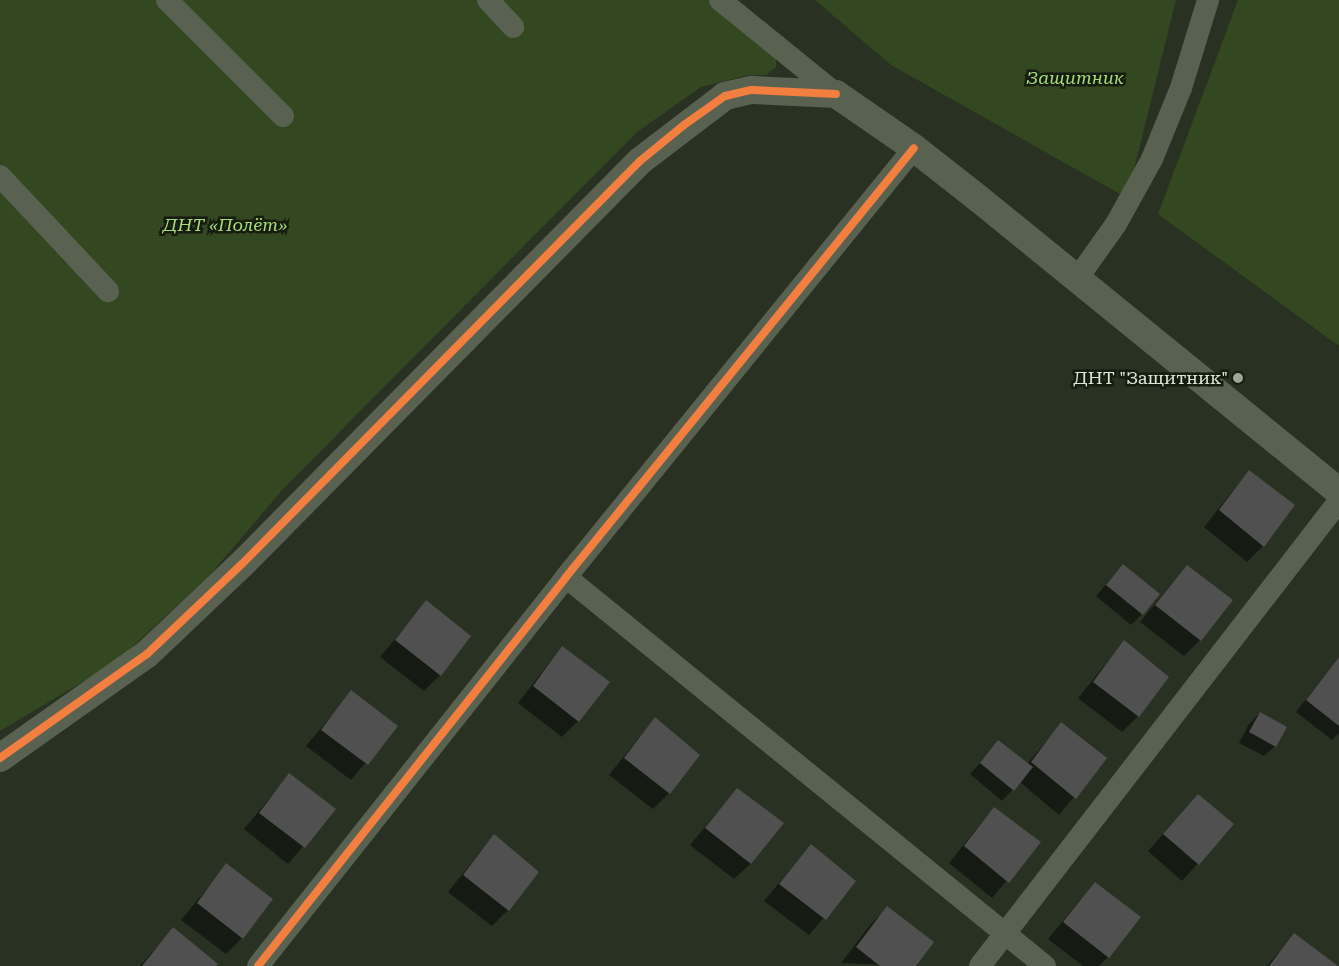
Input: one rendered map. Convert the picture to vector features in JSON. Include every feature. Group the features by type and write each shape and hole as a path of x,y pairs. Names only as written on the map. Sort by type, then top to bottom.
{"street":[{"path":"167,0 283,116"},
{"path":"488,0 513,27"},
{"path":"720,0 836,94 914,148 1339,492"},
{"path":"1076,279 1116,224 1152,159 1181,88 1208,0"},
{"path":"0,758 147,654 249,557 640,160 684,125 726,96 752,90 836,94"},
{"path":"258,966 566,577 914,148"},
{"path":"0,176 108,291"},
{"path":"980,966 1339,501"},
{"path":"566,577 1045,966"}],"green space":[{"name":"ДНТ «Полёт»","path":"0,0 711,0 776,54 776,67 766,75 748,75 701,87 637,132 284,488 209,576 116,662 0,731"},
{"name":"Защитник","path":"815,0 1176,0 1127,198 891,65"},
{"path":"1238,0 1339,0 1339,346 1158,214"}],"building":[{"path":"1249,470 1295,505 1264,547 1219,510"},
{"path":"1123,564 1160,594 1143,615 1106,585"},
{"path":"1187,565 1233,600 1201,641 1155,605"},
{"path":"426,600 471,636 441,676 395,640"},
{"path":"1124,640 1169,677 1139,717 1093,682"},
{"path":"562,646 610,682 579,722 533,686"},
{"path":"1339,657 1339,726 1306,700"},
{"path":"351,690 398,726 368,765 321,730"},
{"path":"1260,712 1287,727 1276,747 1249,732"},
{"path":"655,717 700,755 670,794 624,758"},
{"path":"1061,722 1107,758 1076,799 1031,762"},
{"path":"998,740 1033,767 1014,791 980,763"},
{"path":"289,773 336,809 305,848 259,813"},
{"path":"737,788 784,823 751,864 705,828"},
{"path":"1198,794 1234,824 1199,865 1163,834"},
{"path":"994,807 1041,842 1009,883 964,846"},
{"path":"494,834 539,872 509,911 463,875"},
{"path":"811,844 856,881 826,920 779,884"},
{"path":"226,863 273,899 243,939 197,903"},
{"path":"1095,882 1141,917 1109,958 1063,922"},
{"path":"887,906 934,942 916,966 880,966 856,947"},
{"path":"173,927 218,964 216,966 142,966"},
{"path":"1294,933 1338,966 1269,966"}],"cycle path":[{"path":"0,758 147,654 242,564 640,161 684,125 725,96 752,90 836,94"},
{"path":"258,966 566,577 914,148"}],"place":[{"name":"ДНТ \"Защитник\"","path":"1238,378"}]}
